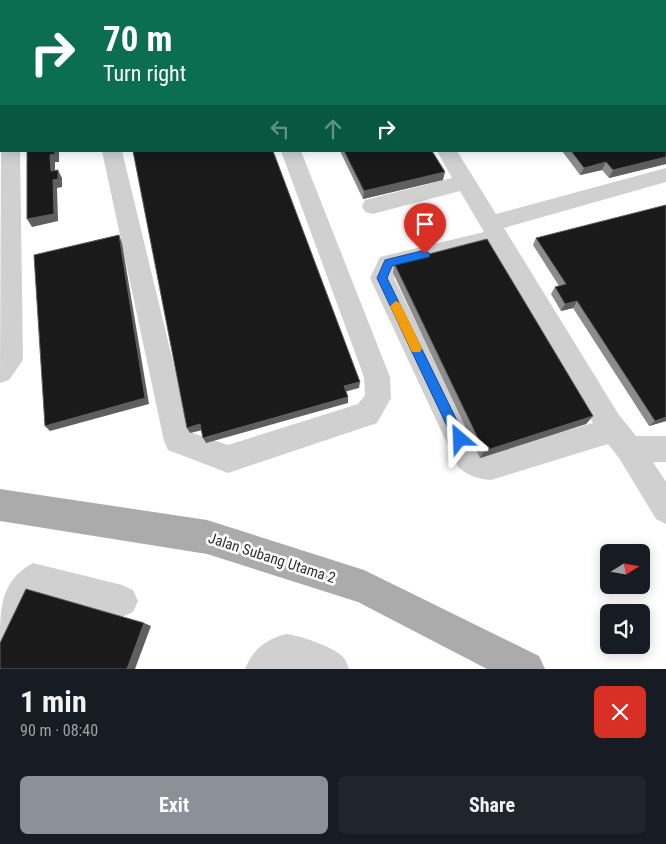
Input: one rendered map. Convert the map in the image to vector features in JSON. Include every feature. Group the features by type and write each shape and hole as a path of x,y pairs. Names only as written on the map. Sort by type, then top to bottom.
{"main road":[{"name":"Jalan Subang Utama 2","path":"0,506 207,537 364,587 526,669"}],"street":[{"path":"0,372 10,360 10,152"},
{"path":"112,152 178,441 228,459 367,414 378,398 377,377 291,152"},
{"path":"448,152 621,439 666,509"},
{"path":"666,176 388,263 382,278 468,457 478,465 491,466 621,439 666,449"},
{"path":"373,206 465,182"},
{"path":"0,630 18,591 33,579 122,601"},
{"path":"262,669 267,661 278,653 291,649 313,658 332,669"}],"building":[{"path":"27,152 55,152 55,154 50,155 51,171 58,170 58,179 53,180 54,214 27,219"},
{"path":"133,152 273,152 360,382 344,386 348,397 203,438 200,424 187,428"},
{"path":"344,152 433,152 445,172 364,191"},
{"path":"572,152 666,152 666,157 613,170 606,162 584,168"},
{"path":"666,205 666,417 655,421 577,301 565,304 555,287 566,284 536,238"},
{"path":"119,235 145,398 45,426 34,255"},
{"path":"487,239 593,416 484,451 394,263"},
{"path":"26,589 144,623 127,669 0,669 0,643"}],"slow traffic":[{"path":"396,306 416,348"}],"route":[{"path":"425,254 388,263 382,278 460,439"}]}
